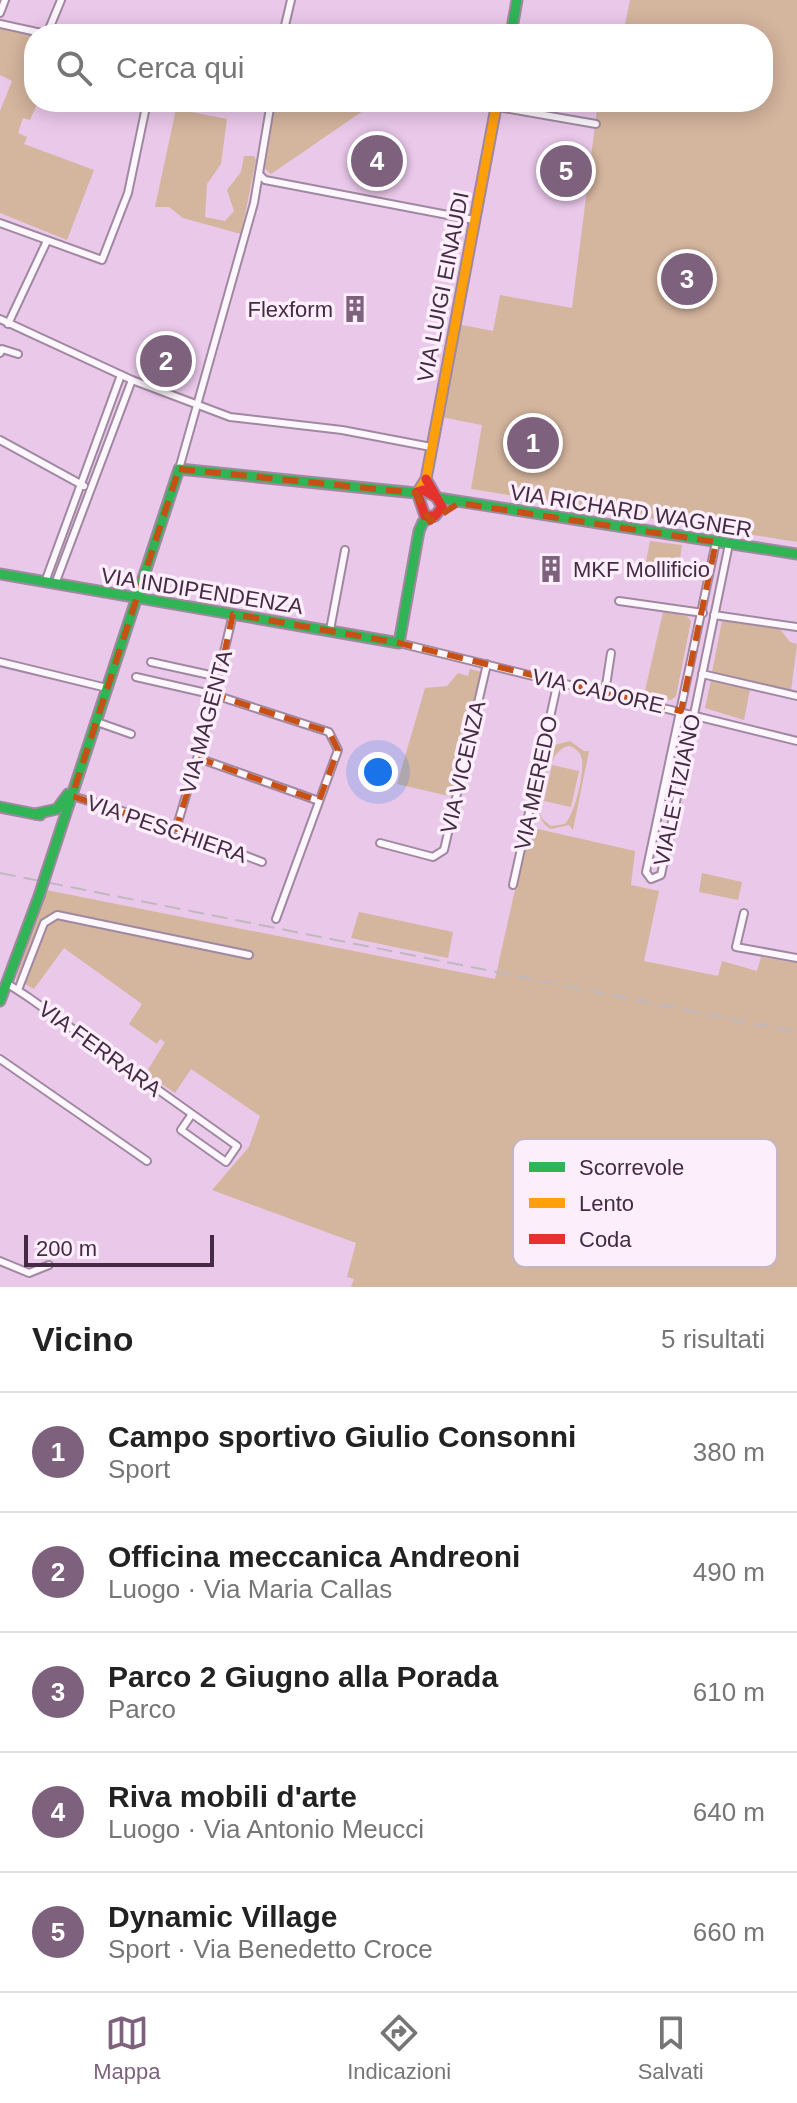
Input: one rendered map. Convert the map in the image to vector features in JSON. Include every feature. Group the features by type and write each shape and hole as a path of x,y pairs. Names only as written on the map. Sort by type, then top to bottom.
{"street":[{"path":"0,13 5,0"},
{"path":"51,24 61,0"},
{"path":"513,24 517,0"},
{"path":"285,24 288,1"},
{"path":"0,24 24,29"},
{"path":"0,223 102,260 128,193 145,112"},
{"path":"0,1001 85,763 130,613 138,598 199,404 246,236 269,112"},
{"name":"VIA LUIGI EINAUDI","path":"418,492 426,479 496,112"},
{"path":"533,112 596,124"},
{"path":"259,174 265,180 474,220"},
{"path":"8,324 47,241"},
{"path":"0,319 132,380 230,417 342,430 431,447"},
{"path":"0,353 2,349 18,354"},
{"path":"50,583 121,375"},
{"path":"50,583 91,488 132,380"},
{"path":"0,440 91,488"},
{"name":"VIA RICHARD WAGNER","path":"179,469 410,495 418,492 459,503 797,554"},
{"path":"426,479 442,505 436,515"},
{"path":"418,492 422,512 436,515"},
{"path":"399,643 419,531 425,520 459,503"},
{"name":"VIALE TIZIANO","path":"716,542 646,872 651,879 661,875 729,544"},
{"path":"330,630 345,550"},
{"name":"VIA INDIPENDENZA","path":"0,574 399,643"},
{"path":"619,601 797,627"},
{"name":"VIA MAGENTA","path":"176,829 215,695 233,614"},
{"name":"VIA CADORE","path":"399,643 797,741"},
{"path":"605,692 611,653"},
{"path":"0,662 107,688"},
{"path":"151,662 219,677"},
{"name":"VIA VICENZA","path":"380,843 433,857 444,850 487,664"},
{"path":"702,674 797,696"},
{"path":"136,677 215,695 329,732 338,750 276,919"},
{"name":"VIA MEREDO","path":"513,885 558,681"},
{"path":"97,722 131,734"},
{"path":"198,758 319,801"},
{"path":"38,815 61,806 85,763"},
{"name":"VIA PESCHIERA","path":"72,796 149,819 262,862"},
{"path":"0,807 38,815 55,822 60,831"},
{"path":"744,913 736,947 797,958"},
{"path":"18,990 44,923 57,915 249,955"},
{"name":"VIA FERRARA","path":"8,984 18,990 237,1146 226,1162 181,1130 192,1114"},
{"path":"0,1059 147,1161"},
{"path":"0,1261 29,1273 49,1265"}],"highlighted area":[{"path":"179,469 416,493 430,522 459,503 716,542 681,711 399,643 233,614 215,695 329,732 338,750 319,801 198,758 176,829 72,796"}],"shaded area":[{"path":"630,0 797,0 797,542 471,489 482,425 441,417 457,324 493,331 500,295 572,308 597,112 773,112 773,24 625,24"},
{"path":"0,28 24,33 24,112 34,112 30,120 23,118 18,133 27,137 24,144 94,170 67,240 0,213 0,111 12,81 0,75"},
{"path":"175,112 227,119 221,164 207,184 205,217 225,221 234,211 227,190 241,172 244,156 254,156 256,160 241,234 183,218 169,207 155,207"},
{"path":"273,112 361,112 271,174 263,167"},
{"path":"650,541 682,545 679,567 646,562"},
{"path":"663,612 687,616 691,621 676,696 671,700 644,695"},
{"path":"722,621 780,629 790,642 797,644 791,691 712,672"},
{"path":"470,669 482,672 453,797 397,784 425,688 447,686 458,673 468,676"},
{"path":"711,680 750,689 744,720 705,708"},
{"path":"570,741 589,751 573,830 569,825 551,829 543,823 539,813 542,777 551,742 555,745","holes":["570,746 582,760 578,794 565,824 551,826 540,814 544,783 557,754"]},
{"path":"552,765 579,771 571,807 544,801"},
{"path":"529,827 635,851 631,885 659,891 644,961 718,976 722,961 757,971 761,957 797,963 797,1287 351,1287 354,1279 347,1277 356,1243 212,1190 249,1147 260,1116 191,1069 175,1093 146,1073 165,1042 160,1039 157,1044 129,1024 142,1004 64,948 34,989 16,979 46,890 495,979"},
{"path":"702,873 742,882 738,900 699,892"},
{"path":"359,912 453,932 448,958 351,938"}],"railway":[{"path":"0,873 797,1032"}],"traffic: fast":[{"path":"513,24 517,0"},
{"path":"47,871 179,469 416,493"},
{"path":"438,498 797,554"},
{"path":"0,574 399,643 419,531 423,522 431,517"},
{"path":"35,814 57,809 68,794"},
{"path":"0,807 40,815"},
{"path":"39,896 47,871"},
{"path":"0,1001 39,896"}],"traffic: slow":[{"path":"419,490 426,479 495,112"}],"traffic: jam":[{"path":"426,479 442,507 435,516 425,516 417,492 423,490 436,497"}],"place":[{"name":"Riva mobili d'arte","path":"377,161"},
{"name":"Dynamic Village","path":"566,171"},
{"name":"Parco 2 Giugno alla Porada","path":"687,279"},
{"name":"Flexform","path":"355,309"},
{"name":"Officina meccanica Andreoni","path":"166,361"},
{"name":"Campo sportivo Giulio Consonni","path":"533,443"},
{"name":"MKF Mollificio","path":"551,569"}]}
